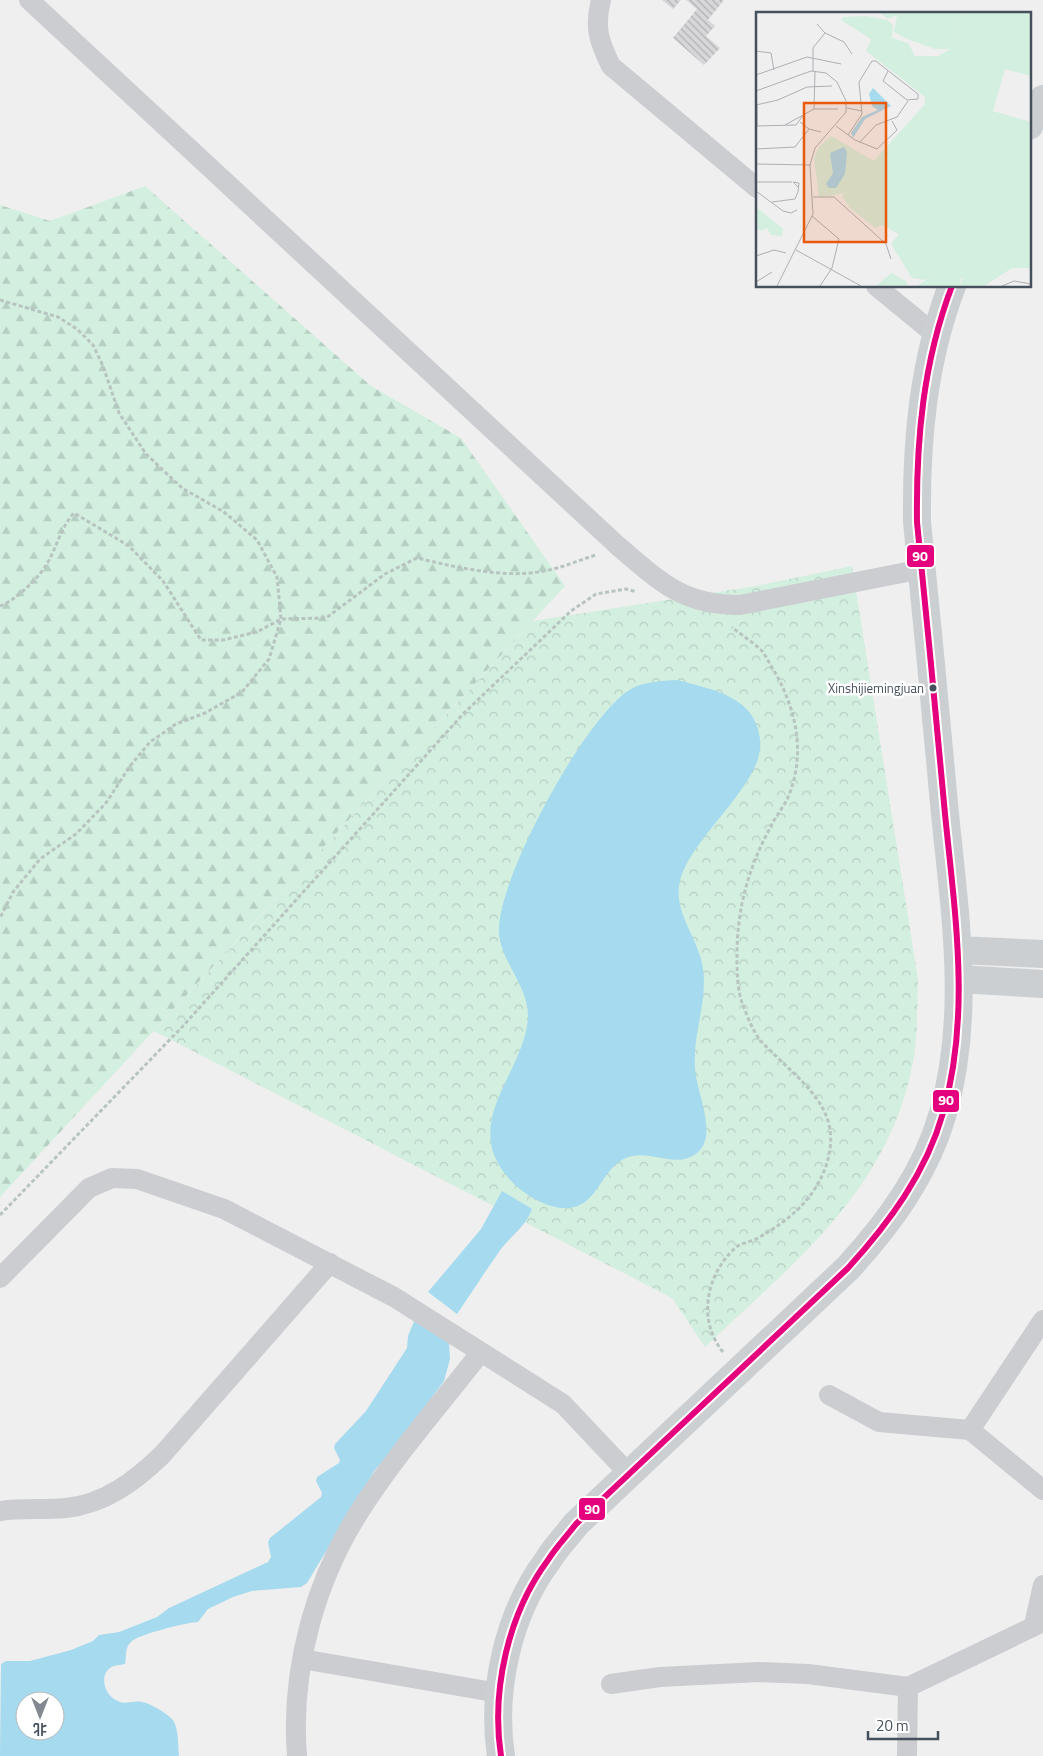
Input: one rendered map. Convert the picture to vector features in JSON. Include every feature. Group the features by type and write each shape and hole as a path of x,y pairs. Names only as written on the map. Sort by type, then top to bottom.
{"street":[{"path":"29,0 618,546 675,592 717,605 758,602 922,569"},
{"path":"601,0 597,16 599,43 611,66 756,187"},
{"path":"1030,124 1043,99"},
{"path":"878,288 937,336"},
{"path":"500,1756 498,1739 499,1693 508,1646 523,1602 547,1561 576,1524 848,1268 878,1234 905,1197 926,1157 945,1105 953,1070 959,1025 958,950 917,522 917,466 921,411 937,336 951,288"},
{"path":"958,950 1043,954"},
{"path":"959,979 1043,984"},
{"path":"0,1278 79,1195 100,1182 124,1178 137,1179 224,1209 394,1296 563,1404 630,1475"},
{"path":"0,1511 67,1508 103,1498 135,1480 162,1455 330,1264"},
{"path":"970,1430 1043,1320"},
{"path":"297,1756 297,1698 302,1659 312,1618 325,1578 343,1540 364,1504 481,1352"},
{"path":"829,1395 879,1422 970,1430 1043,1490"},
{"path":"611,1684 680,1676 759,1672 808,1674 908,1687 1039,1624 1043,1585"},
{"path":"302,1659 499,1693"},
{"path":"908,1687 908,1756"}],"path":[{"path":"0,300 58,317 77,329 93,345 103,366 119,413 146,454 182,488 202,502 224,512 257,540 277,577 281,619 269,659 242,692 205,713 176,724 150,742 130,766 100,809 76,834 40,859 13,892 0,918"},
{"path":"0,606 8,603 43,570 64,525 74,513 129,546 163,582 201,640 223,640 257,632 281,619 326,618 385,574 417,558 461,569 506,573 543,572 618,546"},
{"path":"0,1215 183,1026 470,707 571,611 596,594 626,589 646,594"},
{"path":"730,625 762,652 784,687 796,722 798,760 789,796 758,852 743,894 737,929 737,964 742,1004 760,1040 816,1095 829,1118 831,1143 826,1166 813,1193 776,1228 754,1240 736,1246 717,1268 707,1295 708,1324 720,1350 741,1369"}],"green space":[{"path":"145,186 371,386 461,438 565,586 0,1197 0,205 50,221"},
{"path":"852,566 918,979 915,1052 901,1108 883,1149 860,1186 833,1221 804,1253 705,1347 672,1298 154,1031 533,621 756,586"}],"water":[{"path":"678,680 705,687 730,697 741,704 750,713 760,739 759,756 751,774 740,792 698,846 687,864 680,881 679,901 685,921 698,949 703,973 703,1000 696,1041 695,1068 705,1113 706,1136 703,1145 697,1153 688,1158 678,1160 639,1155 629,1157 612,1168 595,1191 582,1204 574,1207 556,1207 536,1200 514,1184 497,1162 491,1141 491,1121 497,1101 524,1039 528,1018 527,1006 520,985 501,945 499,934 502,910 512,877 527,840 568,764 591,731 612,705 631,689 648,683"},
{"path":"502,1191 532,1209 522,1225 501,1249 457,1314 428,1292 481,1229"},
{"path":"416,1317 449,1342 450,1359 444,1381 396,1446 375,1470 307,1583 301,1587 252,1591 233,1597 208,1609 198,1622 163,1629 135,1639 127,1647 125,1664 113,1666 107,1671 104,1680 106,1690 112,1698 122,1703 145,1703 172,1719 177,1732 179,1756 0,1756 1,1664 6,1661 30,1661 71,1650 93,1641 99,1635 119,1632 157,1617 169,1608 268,1562 271,1557 268,1542 270,1538 321,1497 322,1493 316,1481 317,1477 339,1463 340,1460 334,1448 335,1444 366,1411 407,1348 408,1336"}],"building":[{"path":"662,0 681,0 673,9"},
{"path":"686,0 724,0 708,20 715,26 706,36 720,48 704,65 673,38 697,9"}],"transit line":[{"name":"90","path":"501,1756 498,1705 506,1654 522,1604 551,1555 576,1524 848,1268 892,1215 916,1177 936,1135 943,1113 952,1076 957,1039 959,1002 958,964 953,889 917,522 917,492 923,402 934,344 951,288"}],"place":[{"name":"Xinshijiemingjuan","path":"933,688"}]}
